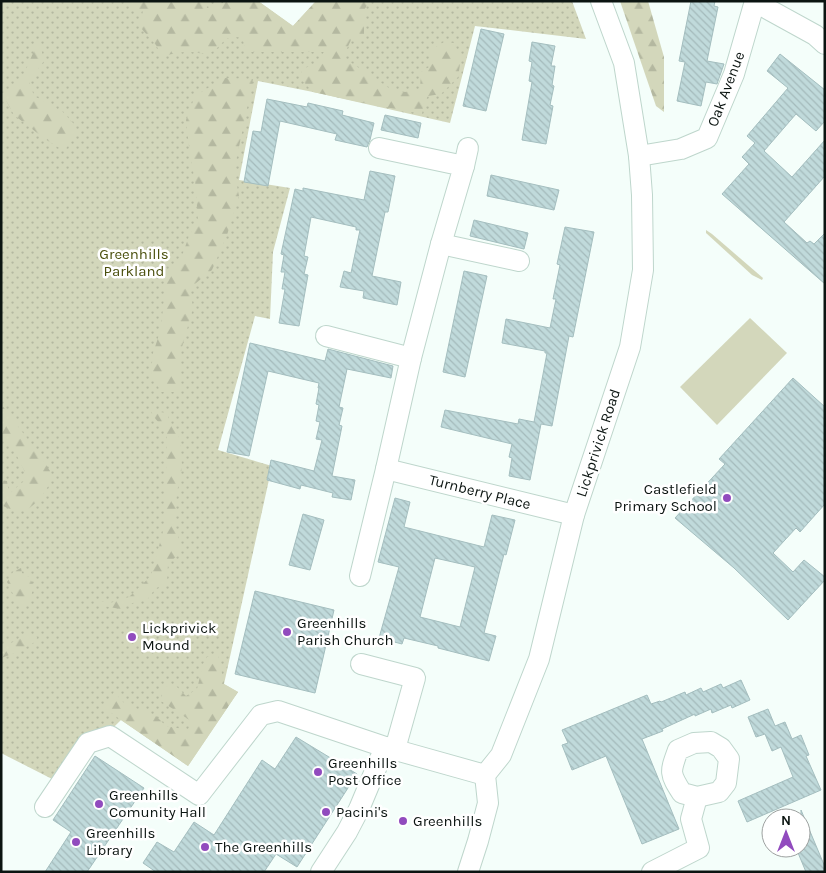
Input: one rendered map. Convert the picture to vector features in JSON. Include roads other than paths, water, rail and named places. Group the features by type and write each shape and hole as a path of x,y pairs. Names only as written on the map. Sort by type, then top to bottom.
{"street":[{"name":"Lickprivick Road","path":"485,775 501,755 539,659 574,515 630,347 643,270 642,194 639,156 624,63 601,1"},
{"name":"Oak Avenue","path":"639,156 681,149 707,138 734,74 755,2"},
{"path":"755,2 815,35 825,44"},
{"path":"360,576 412,358 441,244 466,157 379,148"},
{"path":"441,244 519,261"},
{"path":"326,336 412,358"},
{"name":"Turnberry Place","path":"386,469 574,515"},
{"path":"321,872 347,832 390,748 415,678 361,664"},
{"path":"45,807 88,743 110,736 199,795 261,715 278,711 390,748 485,775 488,803 468,872"},
{"path":"652,872 699,848 691,818 697,797"}],"place":[{"name":"Castlefield Primary School","path":"727,498"},
{"name":"Greenhills Parish Church","path":"287,632"},
{"name":"Lickprivick Mound","path":"132,637"},
{"name":"Greenhills Post Office","path":"318,772"},
{"name":"Greenhills Comunity Hall","path":"99,804"},
{"name":"Pacini's","path":"326,812"},
{"name":"Greenhills","path":"403,821"},
{"name":"Greenhills Library","path":"76,842"},
{"name":"The Greenhills","path":"205,847"}],"park label":[{"name":"Greenhills Parkland","path":"134,262"}]}
